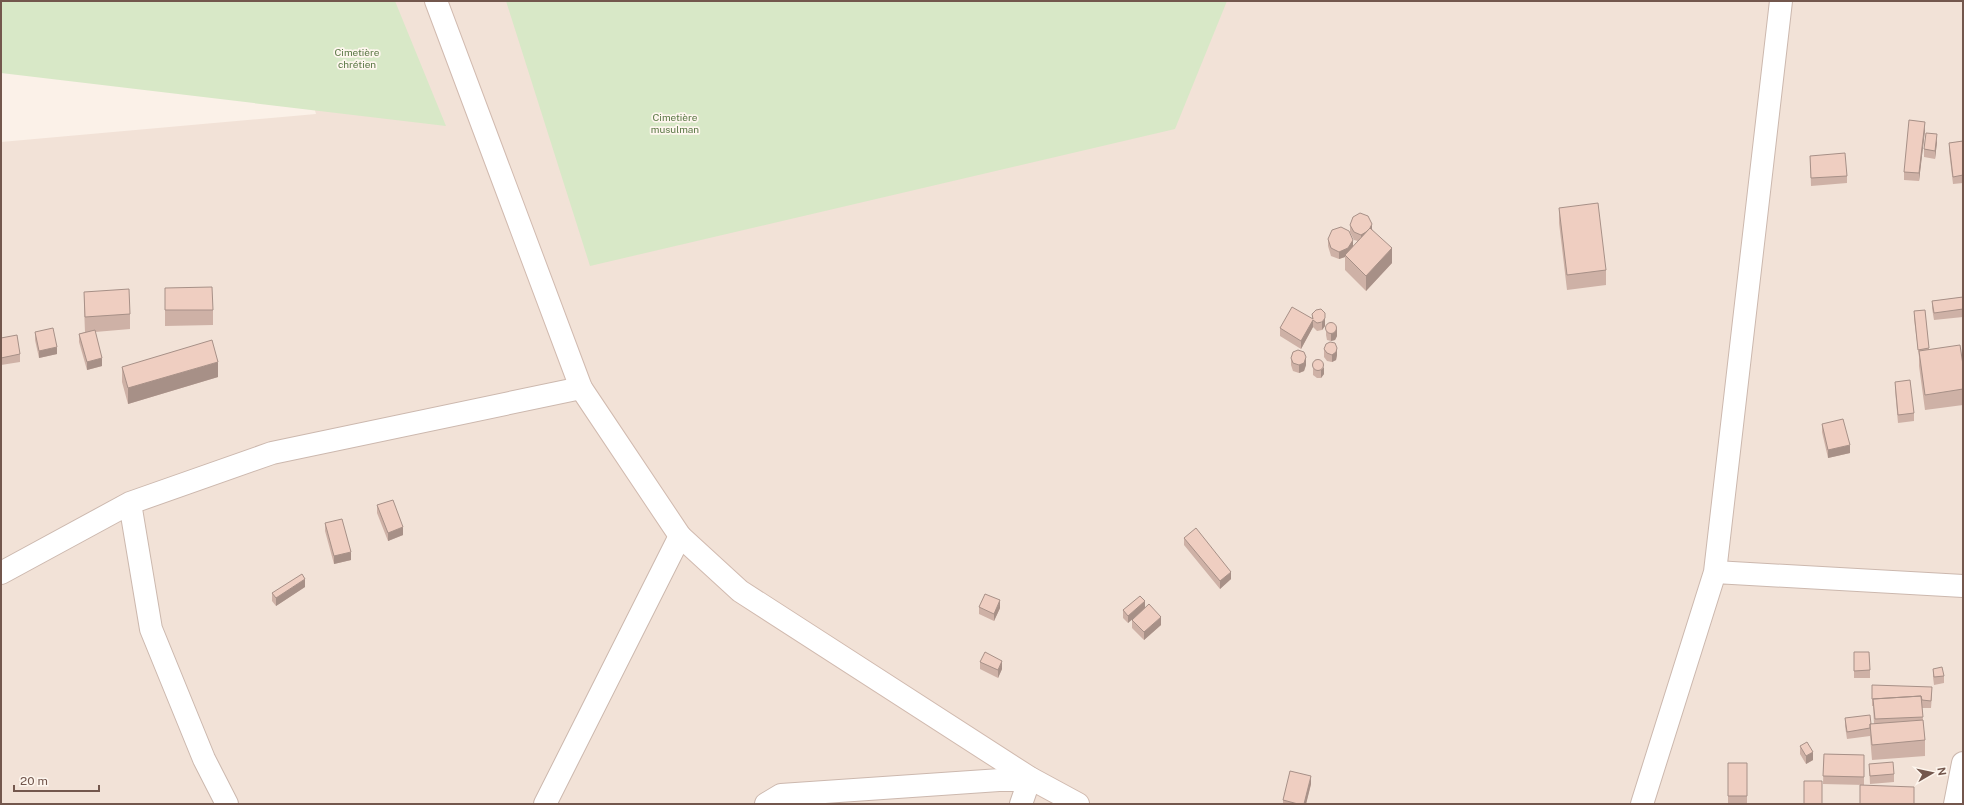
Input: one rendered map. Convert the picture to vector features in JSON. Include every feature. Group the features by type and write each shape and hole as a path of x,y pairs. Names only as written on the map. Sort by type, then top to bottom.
{"street":[{"path":"436,1 581,388 680,536 740,591 1030,778 1078,804"},
{"path":"1642,804 1716,572 1781,1"},
{"path":"1,573 130,503 272,453 581,388"},
{"path":"130,503 151,629 204,758 227,804"},
{"path":"545,804 680,536"},
{"path":"1716,572 1963,586"},
{"path":"1955,804 1963,763"},
{"path":"766,804 781,795 1030,778"},
{"path":"1021,804 1030,778"}],"shaded area":[{"path":"284,1 1963,1 1963,804 1,804 1,142 316,114"}],"green space":[{"name":"Cimetière chrétien","path":"1,1 395,1 446,126 1,73"},
{"name":"Cimetière musulman","path":"506,1 1227,1 1175,129 590,266"}],"building":[{"path":"1909,120 1925,122 1919,173 1904,172"},
{"path":"1926,133 1937,134 1935,151 1924,149"},
{"path":"1963,141 1963,175 1953,177 1949,143"},
{"path":"1845,153 1847,176 1811,178 1810,156"},
{"path":"1598,203 1606,270 1567,275 1559,208"},
{"path":"1360,213 1368,216 1372,224 1366,232 1361,235 1354,232 1350,225 1353,217"},
{"path":"1341,227 1349,231 1353,240 1348,248 1339,252 1331,248 1328,239 1332,230"},
{"path":"1370,228 1392,248 1366,276 1345,255"},
{"path":"212,287 213,310 165,310 165,288"},
{"path":"129,289 130,314 85,317 84,292"},
{"path":"1963,297 1963,309 1934,313 1932,301"},
{"path":"1292,307 1313,319 1312,314 1316,310 1321,309 1325,313 1325,318 1322,322 1317,323 1313,320 1301,341 1280,328"},
{"path":"1925,310 1929,348 1918,350 1914,311"},
{"path":"1329,323 1333,323 1335,324 1335,332 1329,333 1326,330 1326,326"},
{"path":"53,328 57,347 39,351 35,332"},
{"path":"95,330 102,358 87,362 79,334"},
{"path":"17,335 20,354 1,358 1,338"},
{"path":"212,340 218,362 128,388 122,367"},
{"path":"1330,342 1335,343 1337,348 1336,352 1332,355 1327,353 1324,349 1326,344"},
{"path":"1960,345 1963,365 1963,389 1925,395 1919,351"},
{"path":"1298,350 1304,352 1306,357 1304,363 1299,365 1293,363 1291,358 1293,352"},
{"path":"1318,359 1322,361 1324,365 1322,369 1318,371 1314,369 1312,365 1314,361"},
{"path":"1910,380 1914,413 1898,415 1895,382"},
{"path":"1843,419 1850,445 1828,450 1822,424"},
{"path":"393,500 403,527 388,533 377,505"},
{"path":"342,519 351,552 334,556 325,523"},
{"path":"1196,528 1231,572 1220,581 1184,538"},
{"path":"302,574 305,579 276,598 272,593"},
{"path":"985,594 1000,600 994,614 979,607"},
{"path":"1140,596 1145,601 1128,616 1123,610"},
{"path":"1149,604 1161,617 1144,632 1132,620"},
{"path":"985,652 1002,661 998,670 980,662"},
{"path":"1854,652 1869,652 1870,670 1854,671"},
{"path":"1942,667 1944,676 1934,677 1933,669"},
{"path":"1872,685 1932,687 1931,701 1922,700 1921,696 1872,699"},
{"path":"1921,696 1923,717 1875,719 1873,699"},
{"path":"1870,715 1870,728 1847,732 1845,718"},
{"path":"1923,720 1925,740 1872,745 1870,724"},
{"path":"1807,742 1813,752 1806,756 1800,746"},
{"path":"1824,754 1864,755 1864,777 1823,776"},
{"path":"1893,762 1894,774 1870,776 1869,764"},
{"path":"1728,763 1747,763 1747,796 1728,796"},
{"path":"1290,771 1311,776 1304,804 1283,800"},
{"path":"1804,781 1822,781 1822,804 1804,804"},
{"path":"1860,785 1914,787 1914,804 1860,804"}]}
